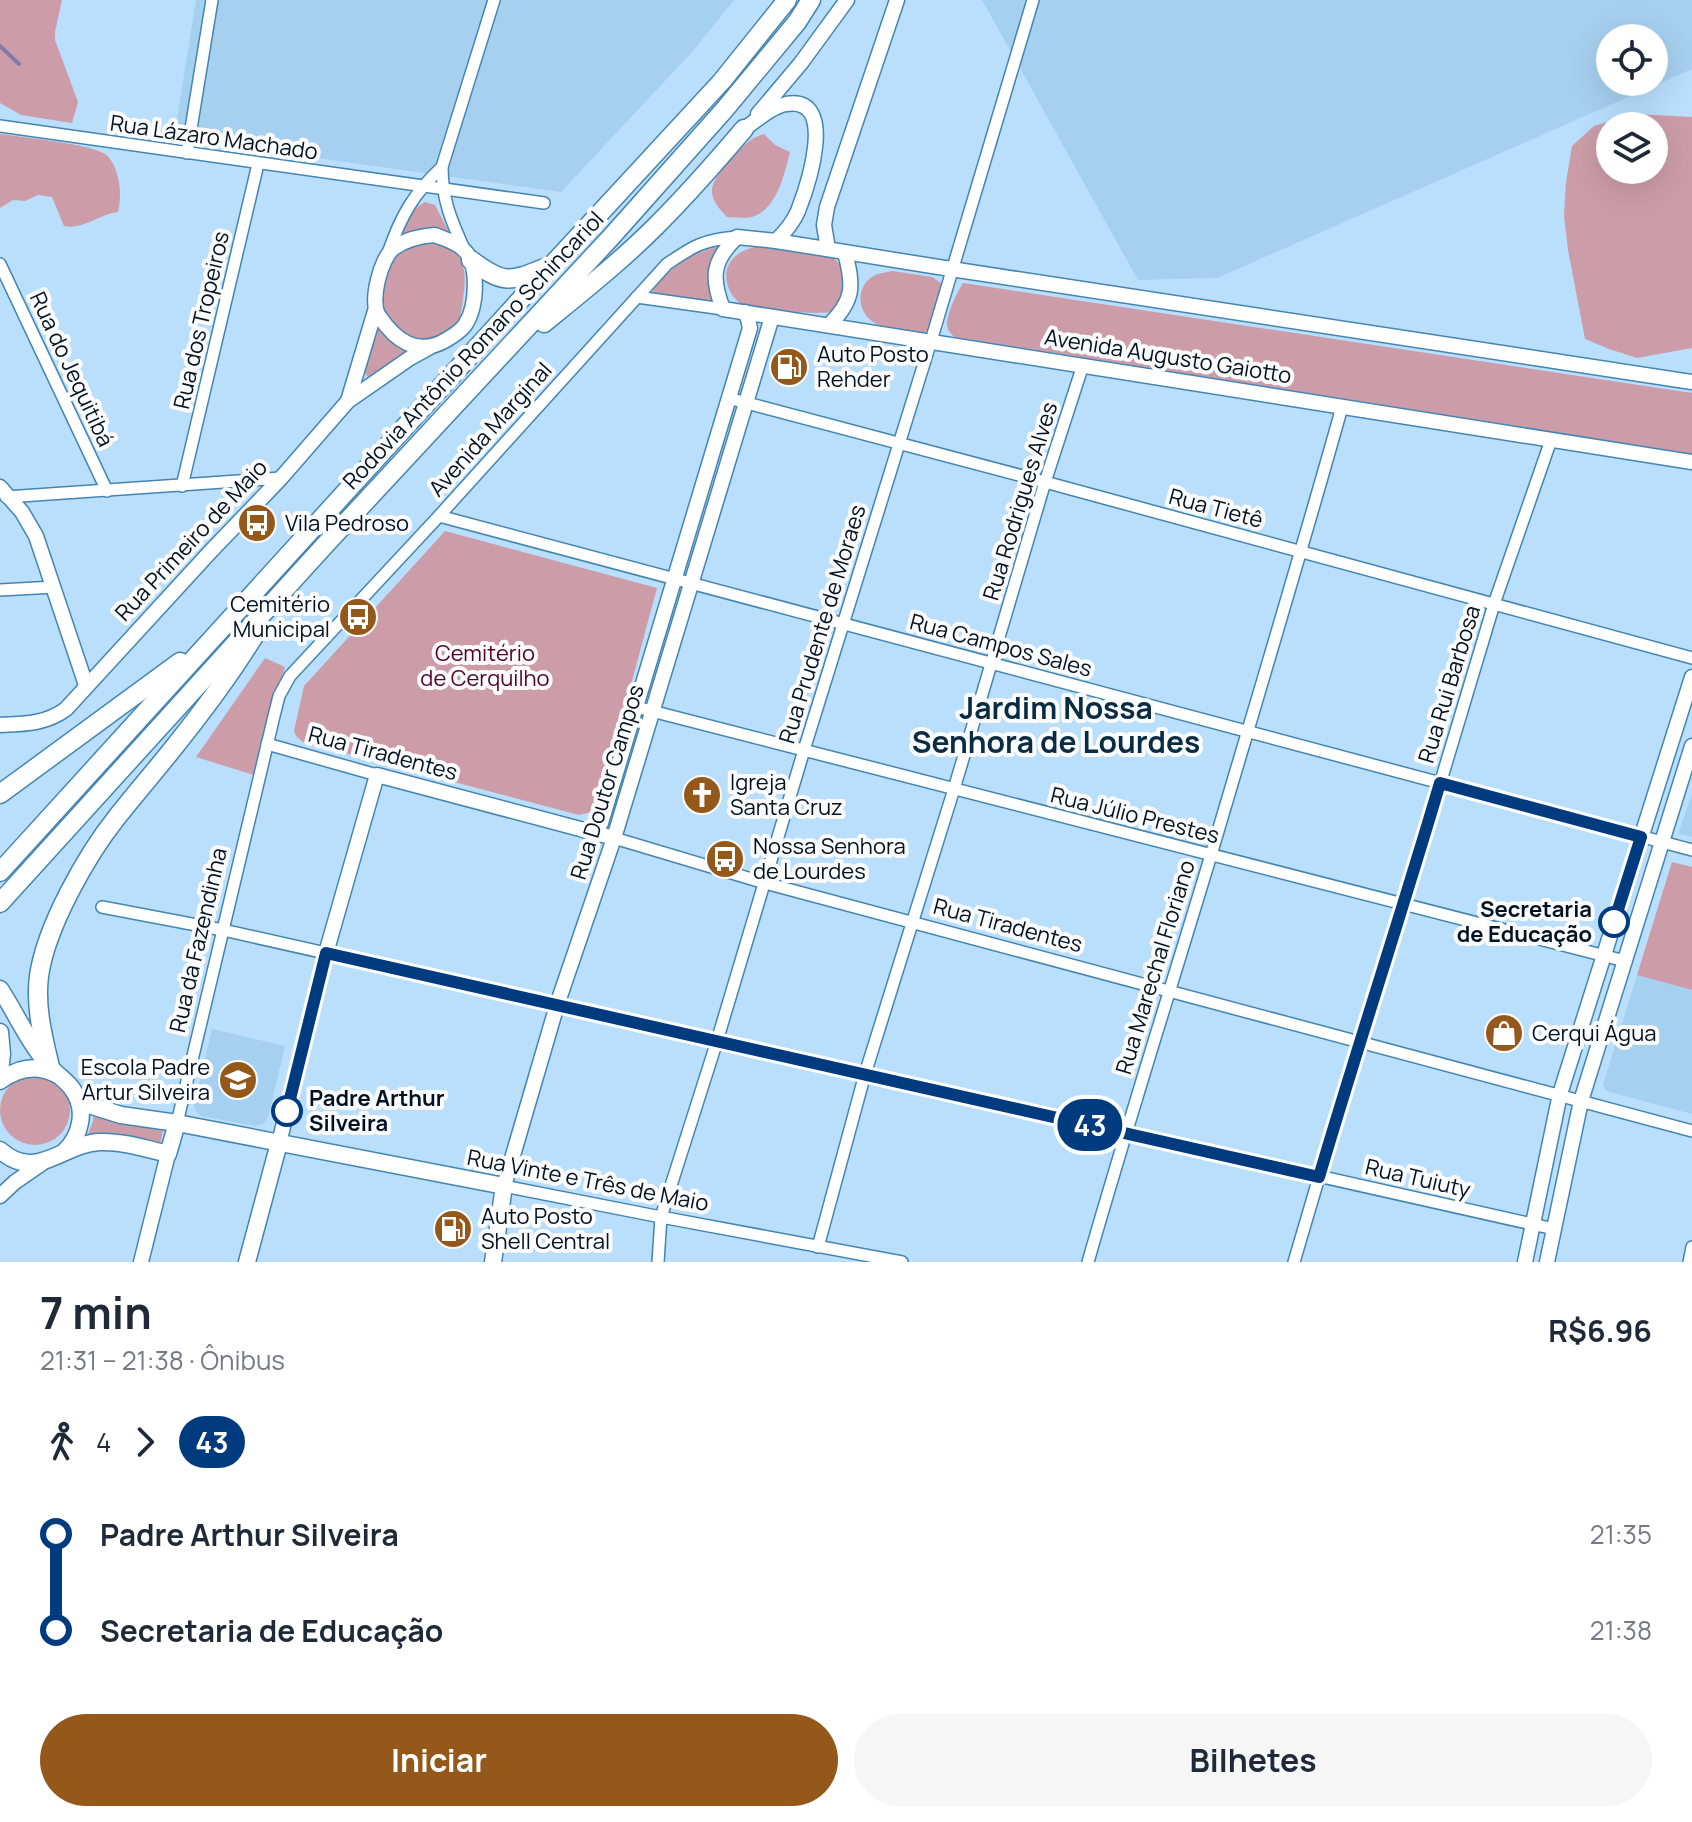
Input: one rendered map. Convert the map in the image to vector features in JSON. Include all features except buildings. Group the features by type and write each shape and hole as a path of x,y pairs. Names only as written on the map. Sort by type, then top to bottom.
{"highway":[{"name":"Rodovia Antônio Romano Schincariol","path":"0,872 722,81 787,0"},
{"name":"Rodovia Antônio Romano Schincariol","path":"0,903 725,109 797,22 811,0"},
{"path":"492,366 655,227 744,129"},
{"path":"467,255 489,274 505,279 519,279 553,264"},
{"path":"54,1070 39,1010 39,974 48,941 67,898 115,819 229,676 278,597"},
{"path":"0,794 149,686 236,612"}],"main road":[{"path":"0,989 37,1051 67,1082 79,1102 80,1125 70,1146 61,1154"},
{"path":"0,1032 0,1071"},
{"path":"0,1081 21,1069 54,1070"},
{"name":"Rua Vinte e Três de Maio","path":"79,1102 121,1115 504,1186"},
{"name":"Rua da Fazendinha","path":"168,1154 177,1123"},
{"path":"0,1150 16,1160 31,1163 45,1162 91,1143 106,1142 168,1154"},
{"path":"247,1262 279,1143"},
{"name":"Rua Doutor Campos","path":"493,1262 504,1186"}],"street":[{"path":"187,153 212,0"},
{"path":"442,167 412,198 395,231 375,292 375,311 396,338 408,345 430,347 440,344 459,331 471,314 475,285 467,255 446,208 442,167 494,0"},
{"path":"744,129 801,63 847,0"},
{"path":"828,249 824,225 827,207 897,0"},
{"name":"Rua Prudente de Moraes","path":"658,1262 661,1217 1033,0"},
{"path":"744,129 767,112 786,104 800,105 810,110 817,125 813,160 798,211 776,241"},
{"name":"Rua Lázaro Machado","path":"0,126 544,203"},
{"name":"Rua dos Tropeiros","path":"182,486 258,164"},
{"path":"388,254 409,240 435,235 447,239 467,255"},
{"path":"723,309 715,285 715,271 726,248 737,237 1692,382"},
{"name":"Avenida Marginal","path":"290,676 667,264 694,245 737,237"},
{"path":"829,325 842,313 851,293 845,253"},
{"name":"Rua do Jequitibá","path":"0,264 107,491"},
{"name":"Avenida Augusto Gaiotto","path":"637,297 1692,462"},
{"name":"Rua Primeiro de Maio","path":"348,401 375,311"},
{"name":"Rua Doutor Campos","path":"594,833 601,823 750,328 745,312"},
{"name":"Rua Doutor Campos","path":"504,1186 557,1005 614,838 772,317"},
{"name":"Rua Primeiro de Maio","path":"0,725 44,721 66,709 281,478 348,401 430,347"},
{"name":"Rua Rodrigues Alves","path":"818,1247 865,1074 1083,365"},
{"name":"Rua Tietê","path":"728,398 1692,658"},
{"name":"Rua Marechal Floriano","path":"1088,1262 1302,552 1342,407"},
{"name":"Rua Rui Barbosa","path":"1294,1262 1494,604 1551,440"},
{"path":"3,493 107,491 281,478"},
{"path":"3,493 22,512 36,536 86,685"},
{"name":"Rua Campos Sales","path":"439,516 1692,850"},
{"path":"0,590 54,587"},
{"name":"Rua da Fazendinha","path":"177,1123 279,696 290,676"},
{"path":"1525,1262 1560,1094 1692,677"},
{"name":"Rua Júlio Prestes","path":"636,707 1625,961"},
{"name":"Rua Tiradentes","path":"267,744 614,838 765,883 1692,1131"},
{"path":"1547,1262 1581,1101 1692,746"},
{"path":"279,1143 326,953 377,775"},
{"name":"Rua Tuiuty","path":"102,907 223,930 1554,1229"},
{"name":"Rua da Fazendinha","path":"141,1262 168,1154"},
{"path":"0,1196 45,1162"},
{"name":"Rua Vinte e Três de Maio","path":"504,1186 902,1262"},
{"path":"1689,1262 1692,1247"}],"shaded area":[{"path":"196,0 734,0 693,51 561,192 174,138"},
{"path":"982,0 1692,0 1692,69 1668,80 1668,24 1596,24 1596,96 1631,96 1217,278 1138,280"},
{"path":"1692,794 1692,837 1678,834"},
{"path":"1637,975 1692,990 1692,1114 1606,1091 1603,1085"},
{"name":"Escola Padre Artur Silveira","path":"212,1029 285,1046 268,1117 263,1124 255,1126 201,1116 196,1111 194,1105"}],"green space":[{"path":"0,0 62,0 55,40 78,102 72,123 21,115 0,103"},
{"path":"1668,116 1692,117 1692,348 1637,358 1585,339 1564,216 1572,146 1596,125 1596,184 1668,184"},
{"path":"0,134 71,144 105,154 114,165 119,180 118,212 71,227 64,226 52,197 38,195 25,201 13,200 0,208"},
{"path":"764,134 775,145 790,152 777,193 765,210 756,215 727,217 714,201 714,183 741,148"},
{"path":"425,202 435,205 450,234 400,238 412,213"},
{"path":"428,241 449,248 461,260 465,277 462,309 457,323 444,336 417,340 401,333 388,320 382,313 380,299 383,280 395,256 407,247"},
{"path":"768,245 832,256 846,275 840,306 829,312 799,312 749,307 738,301 728,286 727,268 743,251"},
{"path":"720,248 713,302 653,292 653,288 674,267 698,253"},
{"path":"893,271 932,277 941,283 927,331 922,334 884,327 873,322 863,311 860,298 864,285 875,275"},
{"path":"963,283 1692,393 1692,454 954,337 947,320"},
{"path":"378,328 390,341 408,352 368,377 365,373"},
{"name":"Cemitério de Cerquilho","path":"445,531 657,588 597,811 579,815 303,742 296,736 294,731 304,686"},
{"path":"265,658 285,667 254,775 196,757"},
{"path":"1672,862 1692,867 1692,990 1637,975"},
{"path":"35,1075 60,1085 70,1110 60,1135 35,1145 10,1135 0,1110 10,1085"},
{"path":"94,1112 112,1121 163,1131 160,1144 87,1137"}],"waterway":[{"path":"0,46 19,64"}],"bus line":[{"name":"43","path":"287,1111 326,953 1319,1177 1440,783 1641,837 1614,922"}],"place":[{"name":"Auto Posto Rehder","path":"789,367"},
{"name":"Vila Pedroso","path":"257,523"},
{"name":"Cemitério Municipal","path":"358,617"},
{"name":"Igreja Santa Cruz","path":"702,795"},
{"name":"Nossa Senhora de Lourdes","path":"725,859"},
{"name":"Secretaria de Educação","path":"1614,922"},
{"name":"Cerqui Água","path":"1504,1033"},
{"name":"Escola Padre Artur Silveira","path":"238,1080"},
{"name":"Padre Arthur Silveira","path":"287,1111"},
{"name":"Auto Posto Shell Central","path":"453,1229"}],"district":[{"name":"Jardim Nossa Senhora de Lourdes","path":"1056,726"}]}
